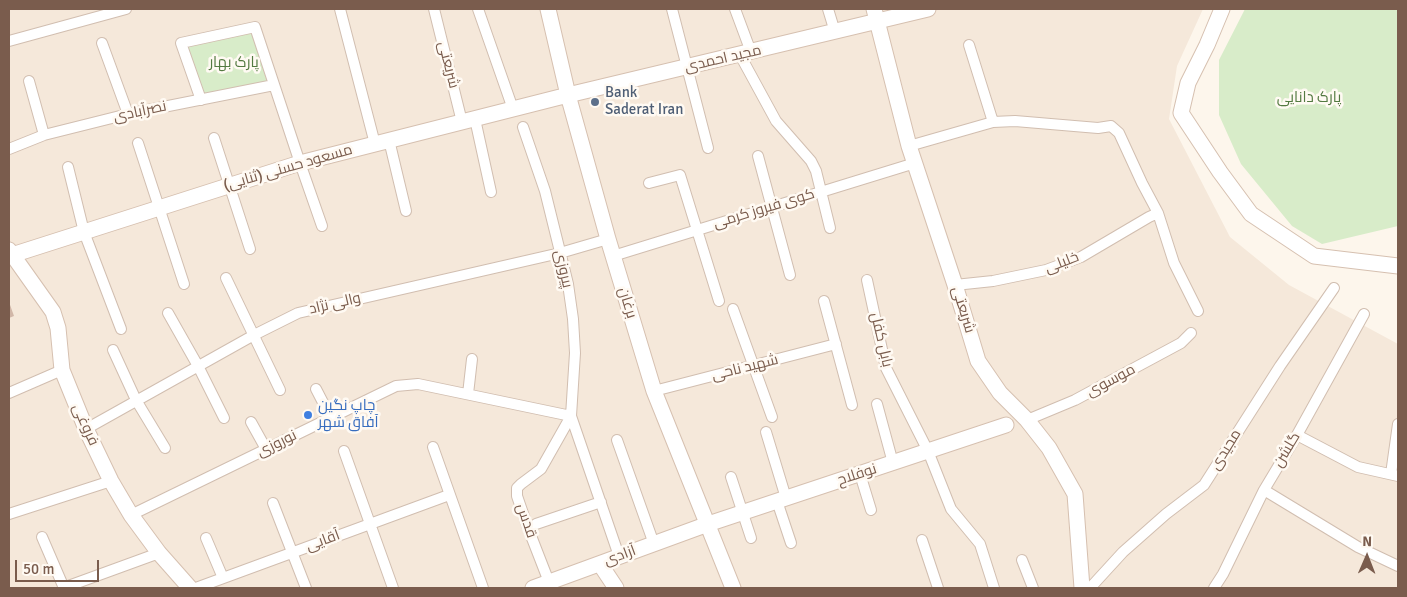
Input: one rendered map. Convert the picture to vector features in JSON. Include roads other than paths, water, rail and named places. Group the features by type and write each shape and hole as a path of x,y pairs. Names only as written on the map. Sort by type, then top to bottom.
{"street":[{"path":"9,41 126,9"},
{"path":"340,9 406,211"},
{"name":"شریعتی","path":"434,9 491,192"},
{"path":"478,9 514,109"},
{"name":"برغان","path":"548,9 568,95 608,239 654,391 733,588"},
{"path":"672,9 708,148"},
{"path":"735,9 746,53 776,121 811,161 816,171 830,228"},
{"path":"828,9 835,32"},
{"name":"مجید احمدی","path":"568,95 835,32 876,15 928,9"},
{"path":"1222,9 1188,83 1180,113 1220,172 1251,214 1314,256 1398,266"},
{"name":"شریعتی","path":"876,15 915,163 978,361 1000,393 1027,420 1049,448 1075,494 1082,588"},
{"path":"201,100 180,43 255,27 322,226"},
{"path":"102,44 128,114"},
{"path":"969,44 993,122"},
{"path":"30,81 44,135"},
{"name":"نصرآبادی","path":"9,149 44,135 128,114 274,85"},
{"name":"مسعود حسنی (ثنایی)","path":"10,252 84,232 300,163 568,95"},
{"path":"910,146 993,122 1015,121 1098,128 1111,126 1119,133 1158,213 1174,263 1198,311"},
{"name":"پیروزی","path":"523,127 545,191 568,284 575,354 571,416"},
{"path":"214,138 250,249"},
{"path":"138,143 184,284"},
{"path":"758,156 790,275"},
{"name":"کوی فیروز کرمی","path":"613,256 915,163"},
{"path":"68,167 84,232 121,329"},
{"path":"649,183 680,174 719,301"},
{"name":"خلیلی","path":"955,285 993,281 1046,270 1081,257 1158,213"},
{"name":"والی نژاد","path":"86,429 254,335 298,313 560,253 608,239"},
{"name":"فروغی","path":"10,252 53,312 58,328 62,370 86,429 111,481 131,515 190,588"},
{"path":"226,278 280,390"},
{"name":"بابل کفل","path":"867,280 886,368 928,451 951,509 980,544 994,588"},
{"name":"مجیدی","path":"1090,588 1123,552 1166,514 1204,485 1280,366 1334,288"},
{"path":"824,301 852,405"},
{"path":"732,309 772,417"},
{"path":"168,313 198,366 224,418"},
{"name":"گلشن","path":"1219,586 1264,490 1364,314"},
{"name":"موسوی","path":"1027,420 1083,396 1181,343 1191,333"},
{"name":"شهید ناحی","path":"654,391 836,344"},
{"path":"113,350 136,400 165,448"},
{"path":"468,394 472,359"},
{"path":"9,393 62,370"},
{"name":"نوروزی","path":"131,515 396,386 418,384 571,416"},
{"path":"316,389 331,418"},
{"path":"877,404 893,463"},
{"path":"571,416 620,556"},
{"name":"قدس","path":"549,582 517,496 517,488 541,470 571,416"},
{"path":"251,422 266,449"},
{"path":"1297,434 1358,466 1395,475 1398,424"},
{"name":"نوفلاح","path":"708,524 1006,425"},
{"path":"766,432 791,543"},
{"path":"617,440 654,544"},
{"path":"433,447 482,588"},
{"path":"344,451 393,588"},
{"path":"860,474 870,510"},
{"path":"731,477 751,538"},
{"path":"9,514 111,481"},
{"path":"1264,490 1358,547 1398,566"},
{"name":"آقایی","path":"196,588 450,495"},
{"path":"536,524 601,502"},
{"path":"273,503 306,588"},
{"name":"آزادی","path":"532,588 708,524"},
{"path":"42,537 64,588 159,552"},
{"path":"206,538 223,578"},
{"path":"922,540 938,588"},
{"path":"1022,560 1029,587"},
{"path":"600,564 616,588"}],"place":[{"name":"Bank Saderat Iran","path":"595,102"},
{"name":"چاپ نگین آفاق شهر","path":"308,415"}],"park label":[{"name":"پارک‌ بهار","path":"234,63"},
{"name":"پارک دانایی","path":"1309,98"}]}
